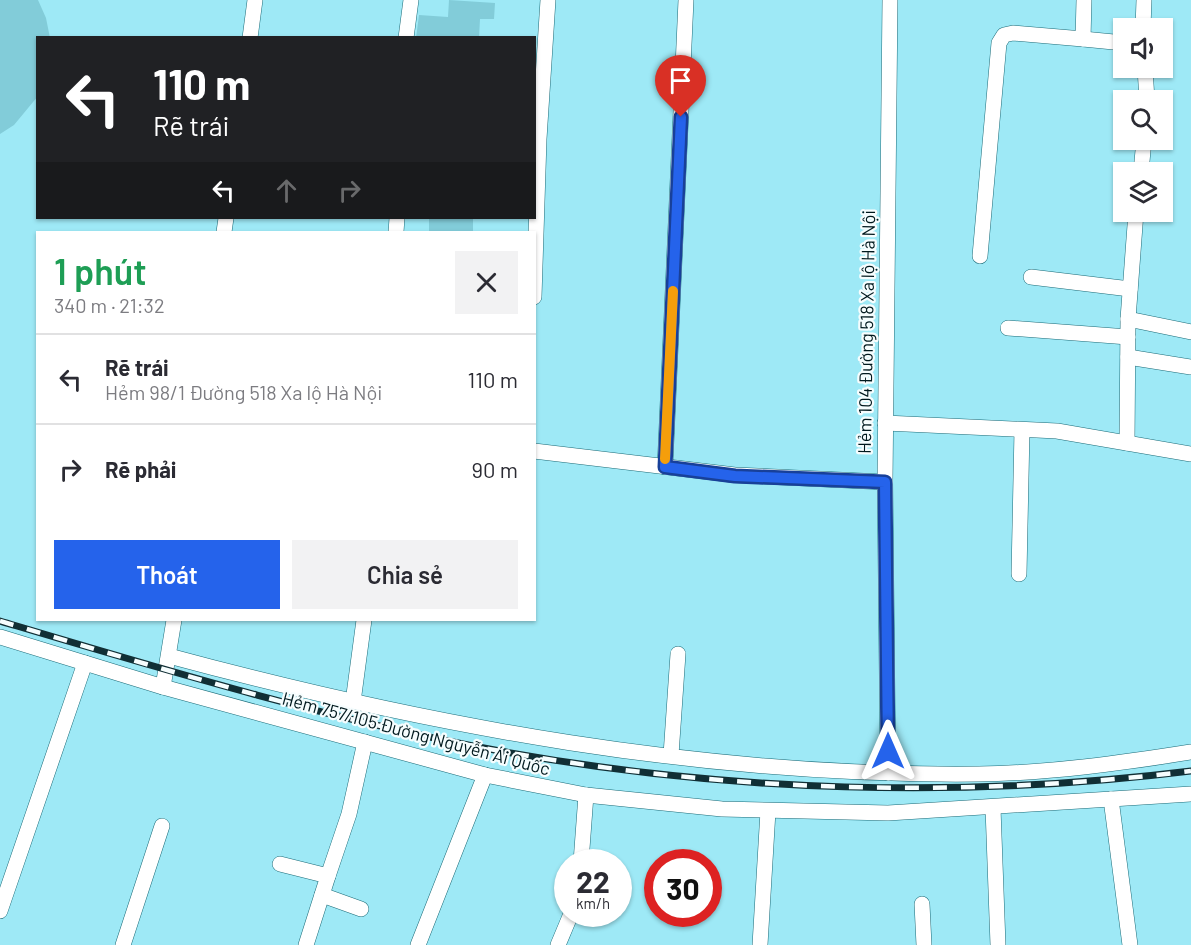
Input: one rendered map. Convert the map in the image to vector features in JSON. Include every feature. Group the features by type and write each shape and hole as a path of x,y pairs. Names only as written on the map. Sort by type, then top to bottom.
{"street":[{"path":"250,36 255,0"},
{"path":"406,36 411,0"},
{"path":"536,234 539,139 548,0"},
{"path":"665,467 686,0"},
{"name":"Hẻm 104 Đường 518 Xa lộ Hà Nội","path":"888,773 885,423 890,0"},
{"path":"1083,39 1084,0"},
{"path":"1143,18 1144,0"},
{"path":"980,256 999,43 1004,35 1013,33 1113,42"},
{"path":"1127,443 1128,319 1136,222"},
{"path":"1031,277 1130,288"},
{"path":"1128,319 1191,332"},
{"path":"1008,328 1128,338"},
{"path":"1128,357 1191,367"},
{"path":"885,423 1057,431 1191,454"},
{"path":"1018,574 1022,430"},
{"path":"536,451 735,476 885,482"},
{"path":"163,687 174,621"},
{"path":"353,702 364,621"},
{"name":"Hẻm 757/105 Đường Nguyễn Ái Quốc","path":"0,637 163,687 485,775 586,795 722,810 910,813 1191,794"},
{"path":"671,755 678,654"},
{"path":"169,656 279,686 353,702 518,734 671,755 888,773 982,774 1110,764 1191,752"},
{"path":"0,911 85,663"},
{"path":"306,945 349,814 365,742"},
{"path":"418,945 485,775"},
{"path":"582,849 586,795"},
{"path":"1111,799 1130,945"},
{"path":"993,808 998,945"},
{"path":"760,945 768,811"},
{"path":"123,945 162,826"},
{"path":"280,864 328,876"},
{"path":"322,895 361,909"},
{"path":"922,904 924,945"},
{"path":"558,945 566,927"}],"building":[{"path":"0,0 38,0 46,18 50,36 36,36 36,98 14,125 0,134"},
{"path":"449,0 495,3 494,19 480,19 479,36 416,36 419,15 448,17"},
{"path":"429,219 473,219 473,231 429,231"}],"railway":[{"path":"0,621 311,709 437,739 585,765 758,783 932,788 1105,780 1191,771"}],"slow traffic":[{"path":"665,459 673,291"}],"route":[{"path":"681,117 665,467 735,476 885,482 888,751"}]}
